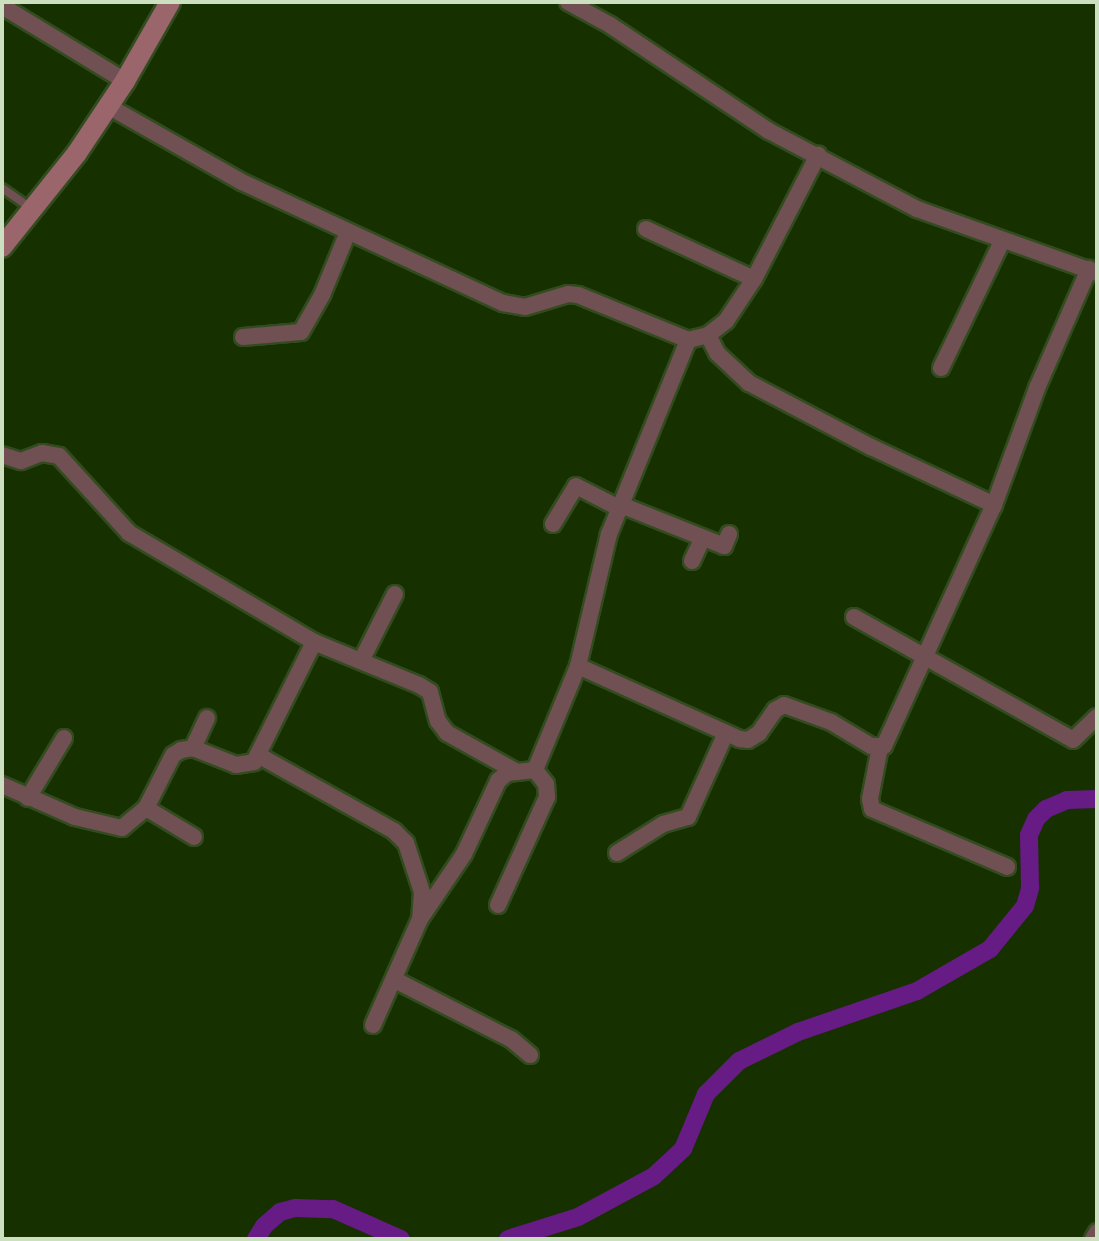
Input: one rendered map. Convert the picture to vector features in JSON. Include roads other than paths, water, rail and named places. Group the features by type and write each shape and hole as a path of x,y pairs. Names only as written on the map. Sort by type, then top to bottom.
{"main road":[{"path":"2,247 33,210 108,106 170,2"}],"street":[{"path":"576,4 769,131 917,209 1093,271 1037,388 994,505 888,742 880,747 871,746 808,711 784,705 775,710 759,733 748,740 725,735 578,666"},
{"path":"7,9 125,81"},
{"path":"108,106 242,182 514,308 578,295 688,340 708,335 726,321 754,279 818,155"},
{"path":"646,229 754,279"},
{"path":"243,337 301,332 322,295 348,232"},
{"path":"941,368 1002,241"},
{"path":"708,335 717,353 749,383 871,447 994,505"},
{"path":"535,770 578,666 603,555 620,507 688,340"},
{"path":"2,455 12,461 42,453 59,456 129,533 314,642 430,692 438,721 447,733 517,772"},
{"path":"553,524 576,486 702,540 724,546 729,534"},
{"path":"692,561 702,540"},
{"path":"361,661 395,594"},
{"path":"854,617 1073,740 1097,717"},
{"path":"2,785 28,798 113,828 131,824 146,808 173,755 193,748 236,765 248,765 258,755 314,642"},
{"path":"193,748 207,718"},
{"path":"617,853 663,824 688,817 725,735"},
{"path":"28,798 64,738"},
{"path":"880,747 870,799 872,809 1007,867"},
{"path":"258,755 394,831 406,843 422,892 420,919"},
{"path":"373,1025 420,919 464,854 502,775 535,770"},
{"path":"498,905 547,797 546,784 535,770"},
{"path":"146,808 194,837"},
{"path":"395,980 511,1039 530,1055"},
{"path":"1093,1239 1097,1232"}],"lane":[{"path":"2,188 33,210"}],"waterway":[{"path":"508,1239 578,1217 654,1176 683,1149 706,1094 739,1061 798,1032 917,991 990,949 1025,906 1030,888 1029,835 1036,819 1046,809 1067,800 1097,799"},
{"path":"256,1239 264,1226 280,1212 295,1208 333,1209 401,1239"}]}
